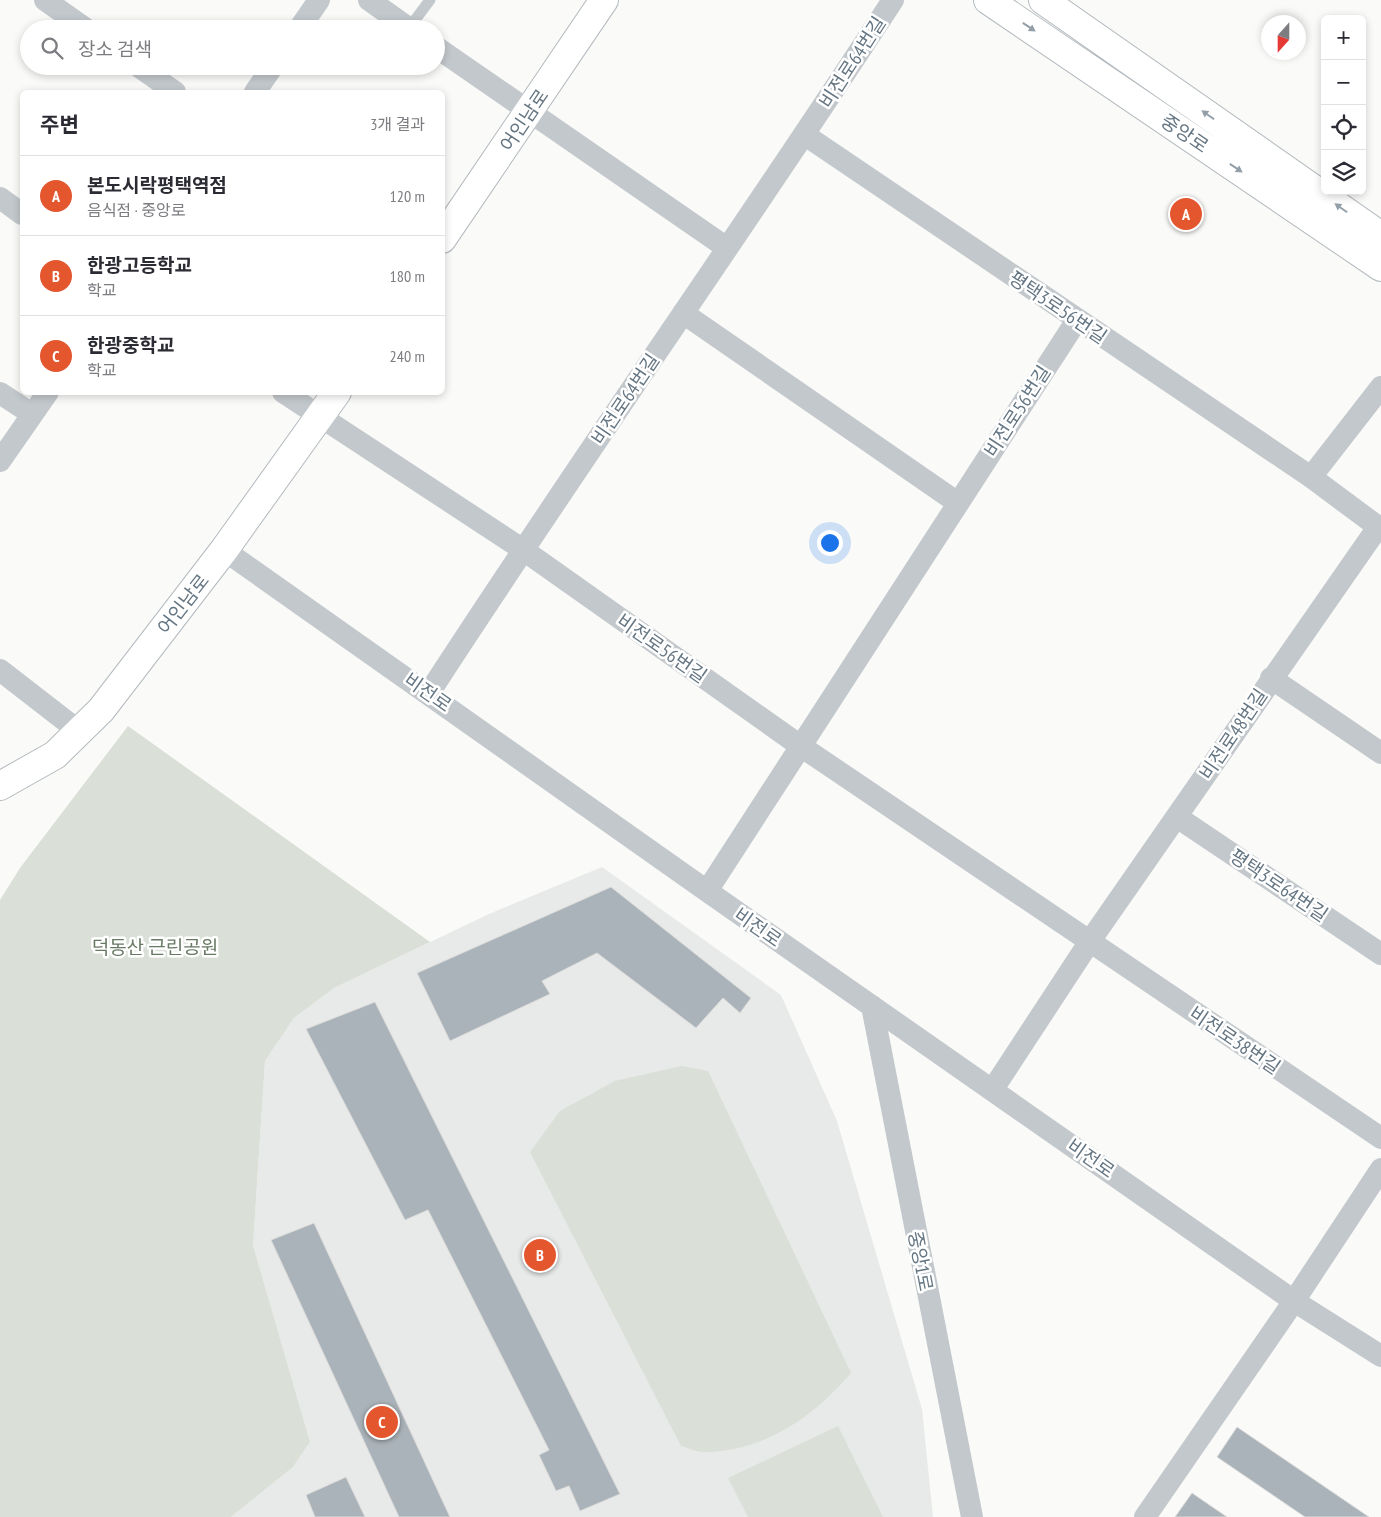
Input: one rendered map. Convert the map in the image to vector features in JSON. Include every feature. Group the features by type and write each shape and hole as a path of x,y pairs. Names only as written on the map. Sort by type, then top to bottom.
{"main road":[{"name":"어인남로","path":"445,235 530,112 604,0"},
{"name":"중앙로","path":"988,0 1381,267"},
{"name":"중앙로","path":"1043,0 1381,236"},
{"name":"어인남로","path":"0,786 55,755 101,710 224,550 335,395"}],"street":[{"path":"45,0 73,20"},
{"path":"305,20 319,0"},
{"path":"369,0 398,20"},
{"name":"비전로64번길","path":"429,693 522,549 805,135 893,0"},
{"path":"445,53 727,248"},
{"path":"151,75 172,90"},
{"path":"256,90 267,75"},
{"name":"평택3로56번길","path":"805,135 1311,478 1379,528"},
{"path":"0,198 20,213"},
{"path":"683,313 958,503"},
{"name":"비전로56번길","path":"707,891 1077,320"},
{"path":"1311,478 1381,387"},
{"path":"0,393 32,414"},
{"path":"0,461 46,395"},
{"path":"287,395 319,418 522,549"},
{"name":"비전로48번길","path":"993,1089 1090,941 1271,678 1379,528"},
{"name":"비전로56번길","path":"522,549 802,747"},
{"name":"비전로","path":"224,550 1294,1302 1381,1356"},
{"path":"0,670 80,732"},
{"path":"1271,678 1381,754"},
{"path":"802,747 1090,941"},
{"name":"평택3로64번길","path":"1177,817 1381,954"},
{"name":"비전로38번길","path":"1090,941 1381,1138"},
{"name":"중앙1로","path":"872,1006 972,1517"},
{"path":"1144,1517 1294,1302 1381,1170"}],"lane":[{"path":"416,20 430,0"}],"shaded area":[{"path":"602,867 781,995 837,1121 922,1409 933,1517 231,1517 293,1467 310,1442 253,1245 265,1061 294,1018 334,988 489,914"}],"green space":[{"name":"덕동산 근린공원","path":"128,726 430,942 334,988 294,1018 265,1061 253,1245 310,1442 293,1467 231,1517 0,1517 0,900 20,868"},
{"path":"682,1066 708,1071 851,1373 821,1403 788,1428 750,1445 729,1450 704,1452 681,1446 530,1152 560,1111 615,1081"},
{"path":"838,1426 883,1517 748,1517 728,1478"}],"building":[{"path":"611,887 751,998 740,1013 723,998 696,1028 597,953 542,981 550,994 450,1041 417,973"},
{"path":"375,1002 620,1494 580,1511 569,1486 556,1491 539,1455 549,1450 428,1210 405,1220 306,1029"},
{"path":"314,1223 450,1517 399,1517 271,1240"},
{"path":"1237,1427 1369,1517 1305,1517 1217,1457"},
{"path":"346,1477 365,1517 315,1517 306,1495"},
{"path":"1192,1493 1227,1517 1175,1517"}],"place":[{"name":"본도시락평택역점","path":"1186,214"},
{"name":"한광고등학교","path":"540,1255"},
{"name":"한광중학교","path":"382,1422"}]}
